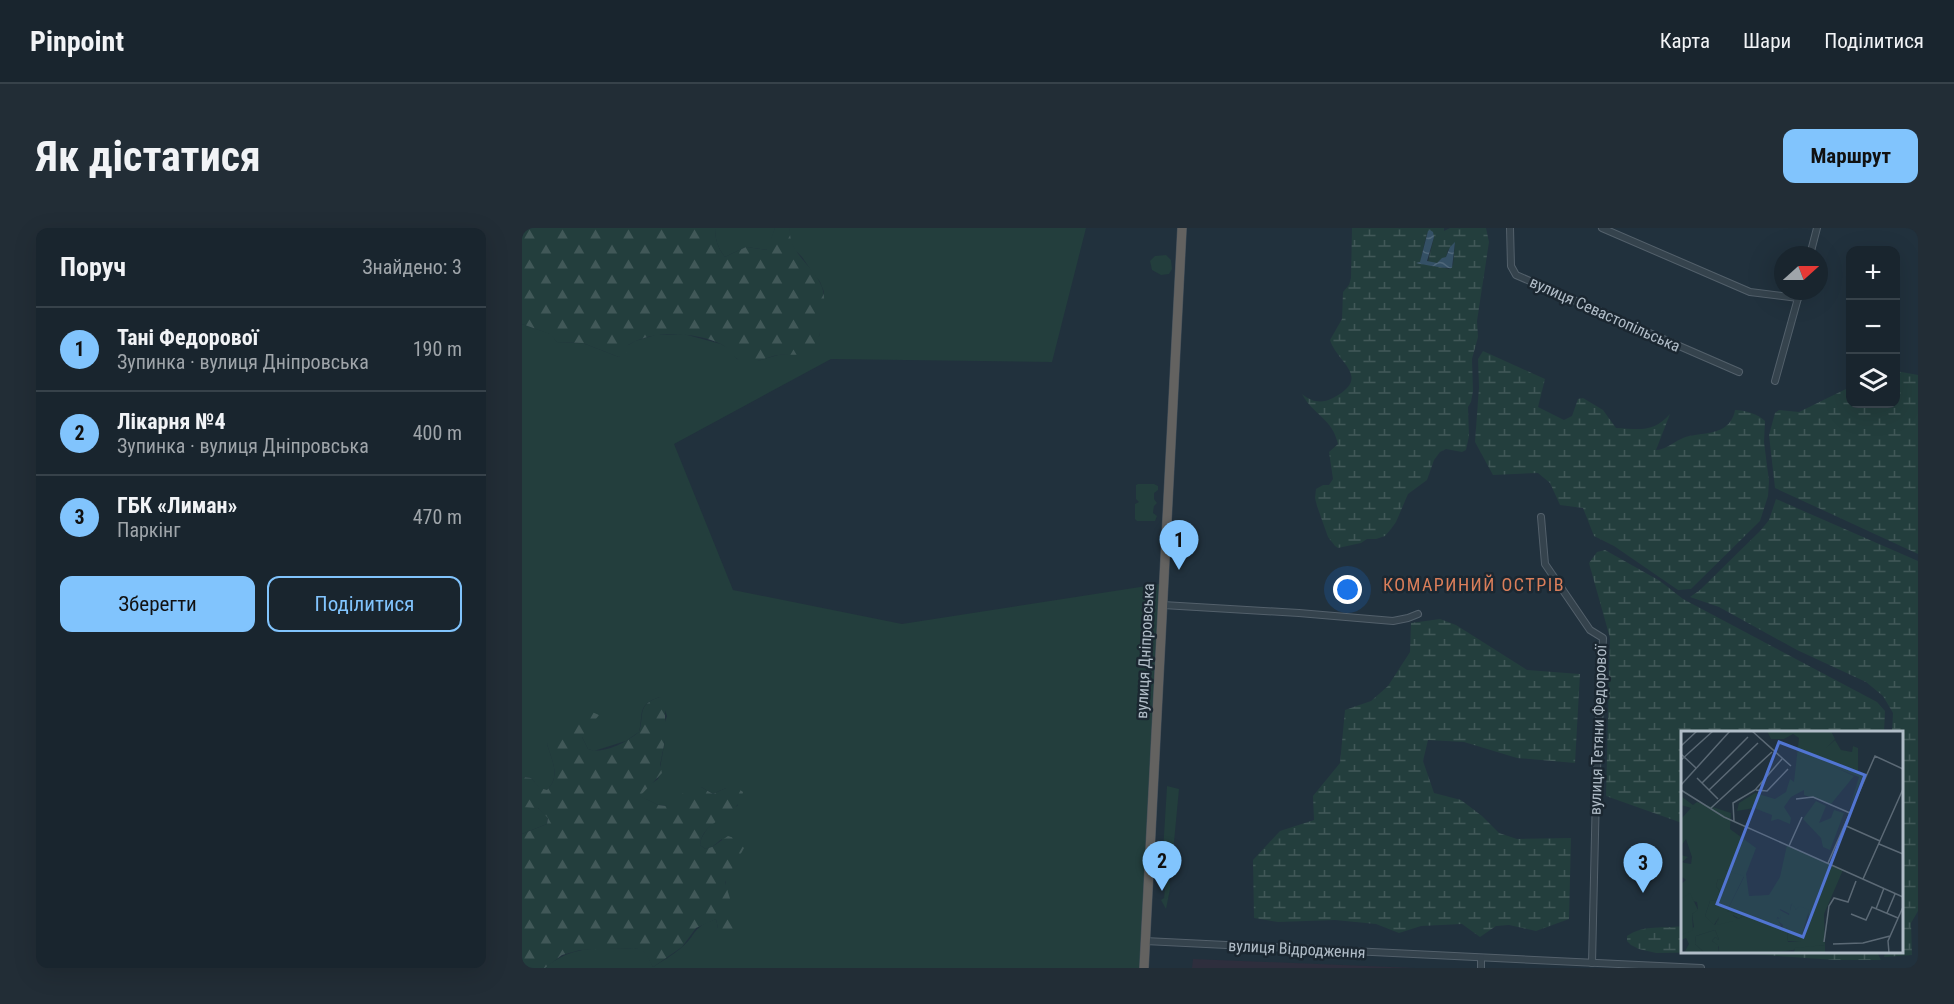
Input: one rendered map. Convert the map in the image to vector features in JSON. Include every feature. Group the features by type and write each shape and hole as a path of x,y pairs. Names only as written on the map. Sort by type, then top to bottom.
{"highway":[{"name":"вулиця Дніпровська","path":"1144,968 1182,228"}],"street":[{"name":"вулиця Севастопільська","path":"1510,228 1511,266 1516,275 1739,372"},
{"path":"1602,228 1750,292 1774,293"},
{"path":"1812,246 1816,228"},
{"path":"1775,381 1797,300"},
{"name":"вулиця Тетяни Федорової","path":"1541,517 1545,564 1590,630 1603,638 1592,963"},
{"path":"1163,605 1394,621 1418,614"},
{"name":"вулиця Відродження","path":"1145,941 1701,968"},
{"path":"1481,958 1481,968"}],"shaded area":[{"path":"1193,959 1415,968 1192,968"}],"green space":[{"path":"522,228 715,228 717,244 725,257 746,247 767,250 775,228 790,228 794,248 819,281 823,290 821,330 815,345 805,353 778,355 751,362 739,360 721,344 687,335 650,336 628,345 626,353 619,357 583,343 557,342 550,334 522,324"},
{"path":"715,228 775,228 768,250 746,247 725,257 717,244"},
{"path":"790,228 1086,228 1052,362 831,359 674,444 733,590 902,624 1166,583 1146,968 545,968 555,960 576,951 609,948 641,949 653,967 681,948 702,925 716,919 718,928 726,889 722,839 712,847 705,849 700,845 709,827 738,805 726,788 713,794 701,787 667,806 658,805 639,796 645,788 658,779 665,740 664,724 667,716 660,697 647,703 642,711 639,732 626,741 594,751 588,749 582,737 547,744 553,762 554,780 547,790 540,789 531,778 522,777 522,324 551,334 557,342 583,343 619,357 628,345 635,341 655,335 684,334 721,344 730,349 737,359 757,361 790,354 819,336 824,292 820,282 795,250 789,238"},
{"path":"1352,228 1444,228 1444,231 1450,228 1486,228 1489,242 1477,321 1478,337 1472,359 1473,391 1468,407 1469,436 1466,450 1462,452 1446,449 1440,452 1434,460 1427,480 1408,494 1396,522 1385,536 1338,548 1328,537 1315,498 1316,489 1329,485 1333,479 1329,452 1338,444 1332,428 1302,394 1309,399 1324,401 1345,390 1350,383 1349,370 1330,340 1342,319 1343,292 1351,278","holes":["1427,233 1434,237 1428,262 1436,264 1446,257 1448,250 1455,244 1453,265 1449,269 1428,264 1421,258"]},
{"path":"1166,255 1171,260 1172,269 1169,274 1161,275 1152,270 1150,261 1155,256"},
{"path":"1483,351 1545,379 1538,407 1564,420 1572,416 1578,399 1583,398 1603,410 1616,428 1646,429 1658,424 1670,414 1656,450 1686,437 1721,429 1731,421 1735,410 1759,416 1765,421 1764,442 1769,481 1768,496 1760,521 1691,589 1678,590 1614,546 1594,536 1583,508 1560,505 1550,483 1538,473 1493,475 1475,442 1479,387 1478,359"},
{"path":"1900,372 1918,375 1918,554 1775,488 1769,435 1775,413 1779,410 1799,412 1846,389 1846,408 1900,408"},
{"path":"1136,485 1158,486 1158,490 1154,493 1157,503 1153,513 1157,516 1155,521 1135,519 1135,504 1139,502 1136,499"},
{"path":"1776,499 1918,561 1918,911 1911,923 1912,955 1884,957 1885,953 1903,953 1903,731 1892,731 1893,713 1883,696 1866,682 1797,650 1719,607 1690,597 1700,590 1769,520"},
{"path":"1605,550 1660,581 1683,599 1877,702 1885,711 1884,731 1681,731 1681,823 1606,796 1610,638 1589,563 1597,552"},
{"path":"1440,619 1456,625 1527,670 1580,674 1575,763 1517,758 1464,742 1428,740 1423,761 1434,793 1461,800 1499,833 1517,839 1571,838 1569,919 1536,931 1509,925 1496,926 1480,937 1462,924 1421,926 1399,933 1376,924 1335,920 1278,922 1254,918 1253,860 1280,831 1314,820 1313,796 1340,763 1345,710 1371,701 1388,686 1410,652 1411,623"},
{"path":"660,697 665,701 665,740 660,765 662,773 640,796 658,805 666,806 694,785 713,794 726,788 730,783 743,792 735,807 707,829 700,845 705,849 712,847 728,836 734,838 744,848 725,882 740,932 737,939 724,945 716,943 718,928 716,919 696,928 682,947 653,967 644,952 634,948 580,950 562,955 545,968 522,968 522,834 547,824 548,818 538,808 522,807 522,777 531,778 540,788 547,790 554,780 554,774 547,744 578,717 592,712 599,715 582,737 588,749 608,749 639,732 644,707 647,703"},
{"path":"1167,786 1179,789 1174,842 1169,860 1170,889 1166,909 1161,900 1164,898 1165,889 1161,884"},
{"path":"522,807 538,808 548,817 547,824 522,834"},
{"path":"1681,926 1681,953 1656,953 1639,949 1627,941 1627,936 1634,932"},
{"path":"1737,953 1878,953 1881,960 1835,960"}],"water":[{"path":"1430,230 1434,237 1427,261 1437,263 1446,257 1455,242 1452,268 1416,263 1420,262"}],"place":[{"name":"Тані Федорової","path":"1179,570"},
{"name":"Лікарня №4","path":"1162,891"},
{"name":"ГБК «Лиман»","path":"1643,893"}],"district":[{"name":"КОМАРИНИЙ ОСТРІВ","path":"1474,584"}]}
